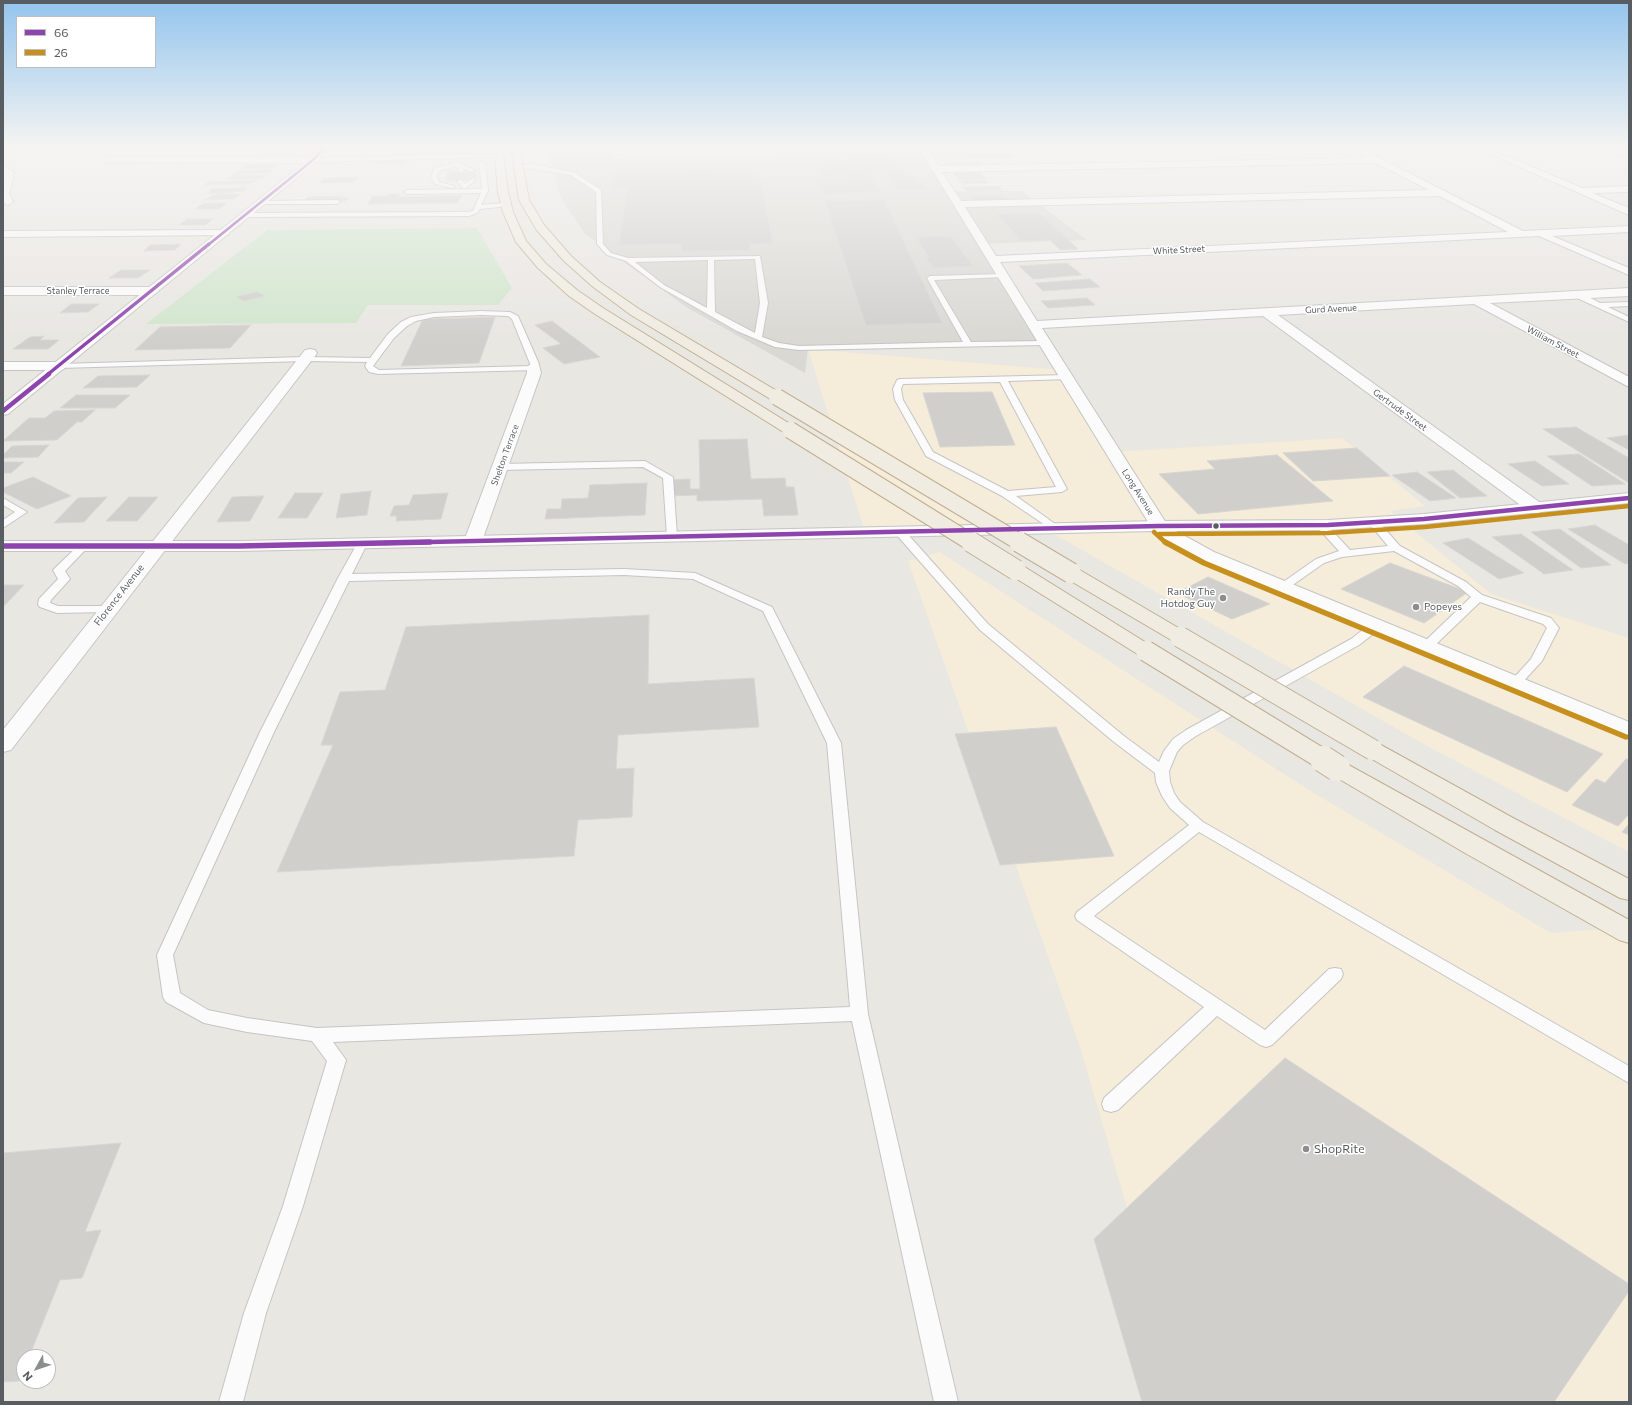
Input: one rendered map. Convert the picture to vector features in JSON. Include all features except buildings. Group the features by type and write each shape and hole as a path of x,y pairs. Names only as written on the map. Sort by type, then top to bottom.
{"highway":[{"path":"508,211 521,242 542,266 561,284 614,320 1337,768 1480,851 1629,933"},
{"path":"530,211 535,220 552,242 575,267 635,312 1071,573 1373,750 1504,824 1629,891"}],"street":[{"path":"3,411 252,211"},
{"name":"Long Avenue","path":"962,211 1159,526 1173,538 1195,550 1629,730"},
{"path":"1476,211 1521,234"},
{"name":"White Street","path":"993,259 1629,229"},
{"path":"3,234 224,233"},
{"path":"1539,234 1629,272"},
{"name":"Stanley Terrace","path":"3,291 153,291"},
{"name":"Gurd Avenue","path":"1034,325 1629,292"},
{"name":"William Street","path":"1477,301 1629,383"},
{"name":"Gertrude Street","path":"1264,312 1536,508"},
{"name":"Florence Avenue","path":"3,745 307,356"},
{"path":"3,366 59,366"},
{"name":"Shelton Terrace","path":"473,541 534,373 534,368"},
{"path":"3,546 362,544 899,531 1159,526 1321,525 1424,519 1629,498"}],"lane":[{"path":"246,215 469,214 477,211"},
{"path":"599,211 600,244 609,254 628,260 758,257 764,303 758,338"},
{"path":"711,258 711,312"},
{"path":"628,260 662,286 758,338 778,345 799,348 1045,343"},
{"path":"969,345 930,278 1003,276"},
{"path":"1578,295 1629,320"},
{"path":"1599,306 1629,304"},
{"path":"510,314 515,318 526,341 535,364 534,368 378,372 372,370 369,366 391,336 404,324 414,319 434,315 510,314"},
{"path":"59,366 307,356 373,360"},
{"path":"1054,528 1006,494 928,454 899,400 897,389 900,382 1066,377"},
{"path":"1003,379 1062,489 1006,494"},
{"path":"500,467 645,464 668,477 672,536"},
{"path":"3,525 22,512 5,504"},
{"path":"1374,522 1396,548 1462,584 1478,597 1546,621 1553,628 1536,661 1515,682"},
{"path":"1321,525 1347,553"},
{"path":"899,531 984,627 1119,739 1162,771"},
{"path":"362,544 267,732 165,955 172,997 204,1016 247,1025 317,1035 859,1014"},
{"path":"84,546 59,570 59,573 64,579 45,599 44,605 49,609 57,610 108,609"},
{"path":"1283,587 1320,561 1347,553 1396,548"},
{"path":"344,578 624,572 695,576 768,609 834,743 859,1014 946,1402"},
{"path":"1427,646 1478,597"},
{"path":"1377,625 1355,642 1191,733 1178,742 1171,751 1162,771 1163,782 1167,793 1175,805 1198,825 1629,1075"},
{"path":"1198,825 1083,916 1266,1040 1335,974"},
{"path":"1111,1104 1216,1006"},
{"path":"231,1402 255,1313 293,1206 337,1060 317,1035"}],"shaded area":[{"path":"569,211 1048,211 1087,240 977,244 1040,345 808,349 805,373 686,307 585,234"},
{"path":"808,349 1062,370 1113,452 1342,438 1425,506 1390,511 1491,594 1629,638 1629,852 1427,746 1045,529 865,532"},
{"path":"940,552 1312,792 1551,933 1619,928 1629,933 1629,1402 1184,1402 1080,1047 908,561"}],"green space":[{"path":"477,228 512,288 498,305 368,305 356,323 146,324 267,230"}],"transit line":[{"name":"66","path":"3,411 251,211"},
{"name":"66","path":"3,546 239,546 1159,526 1328,525 1424,519 1629,498"},
{"name":"26","path":"1159,534 1328,533 1425,527 1629,506"},
{"name":"26","path":"1154,532 1168,545 1204,563 1626,737"}],"place":[{"name":"Randy The Hotdog Guy","path":"1223,598"},
{"name":"Popeyes","path":"1416,607"},
{"name":"ShopRite","path":"1306,1149"}]}
